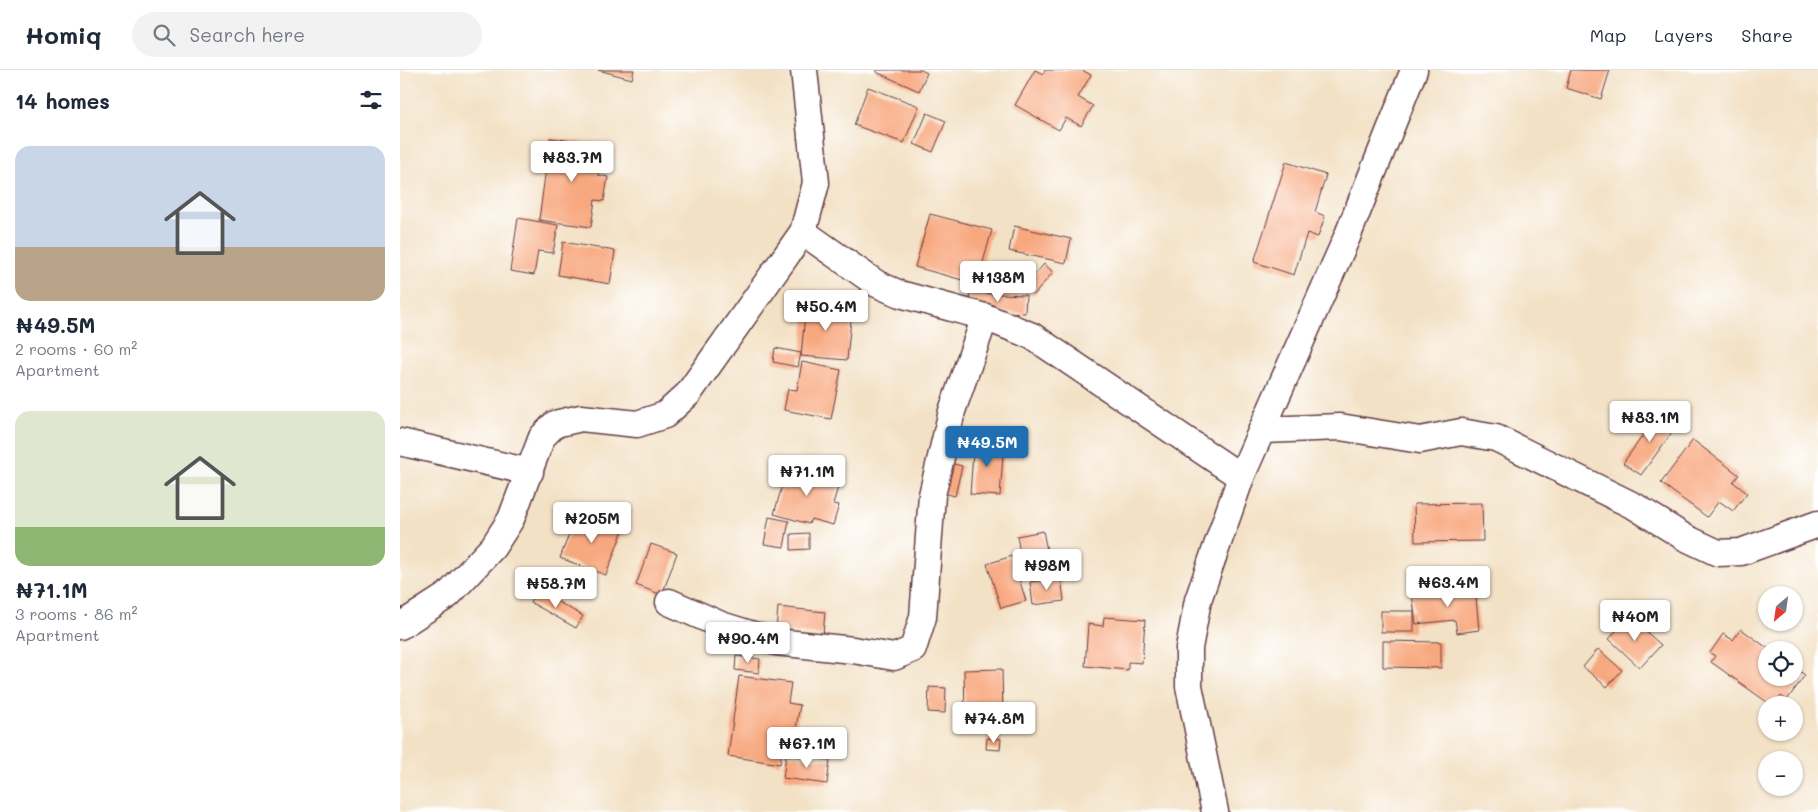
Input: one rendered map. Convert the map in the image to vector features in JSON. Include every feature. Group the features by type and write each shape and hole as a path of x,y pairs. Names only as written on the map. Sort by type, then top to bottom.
{"street":[{"path":"400,626 448,595 493,547 511,519 542,437 555,424 581,418 637,424 665,415 688,394 803,232 816,183 804,70"},
{"path":"1215,812 1190,686 1189,648 1198,600 1241,477 1347,237 1414,70"},
{"path":"803,232 877,284 900,294 985,316 1032,336 1241,477"},
{"path":"670,602 721,625 776,642 853,650 894,657 913,649 923,617 932,495 952,411 985,316"},
{"path":"1262,430 1340,427 1420,440 1461,432 1496,438 1636,508 1684,537 1718,553 1741,552 1818,524"},
{"path":"400,442 530,472"}],"building":[{"path":"598,70 634,70 632,79"},
{"path":"877,70 921,70 927,73 919,91 876,72"},
{"path":"1035,70 1043,74 1045,70 1082,70 1091,75 1078,97 1093,106 1081,126 1066,118 1059,130 1015,105"},
{"path":"1571,70 1610,70 1601,99 1566,88"},
{"path":"868,87 919,106 904,143 854,125"},
{"path":"927,113 946,121 933,152 914,144"},
{"path":"550,138 602,145 598,175 608,177 604,201 595,200 591,227 539,220"},
{"path":"1286,162 1326,175 1315,212 1325,216 1318,237 1307,233 1294,275 1254,262"},
{"path":"930,214 992,230 977,284 915,267"},
{"path":"518,218 558,225 553,253 538,251 534,275 510,271"},
{"path":"1014,226 1071,239 1066,263 1009,251"},
{"path":"563,242 615,251 610,284 558,275"},
{"path":"1044,264 1053,272 1034,295 1024,287"},
{"path":"970,293 1026,295 1025,313 969,310"},
{"path":"806,304 852,309 847,360 801,356"},
{"path":"775,348 801,353 798,367 773,362"},
{"path":"802,362 841,370 831,419 784,410 788,389 797,390"},
{"path":"1660,412 1678,424 1641,475 1623,463"},
{"path":"974,440 1004,442 1000,496 970,494"},
{"path":"1693,440 1739,475 1733,482 1747,493 1733,511 1719,501 1707,517 1661,483"},
{"path":"942,461 962,466 955,496 935,491"},
{"path":"801,466 829,474 827,484 838,487 833,504 839,505 833,525 811,519 809,524 774,514 787,469 799,472"},
{"path":"1482,503 1483,541 1415,542 1414,504"},
{"path":"577,513 623,530 606,575 560,558"},
{"path":"769,517 789,521 784,547 764,544"},
{"path":"1043,531 1050,565 1023,570 1017,536"},
{"path":"809,533 809,549 791,550 791,534"},
{"path":"651,544 677,553 662,595 636,585"},
{"path":"1012,556 1026,601 1001,608 987,564"},
{"path":"1061,578 1064,601 1033,605 1030,582"},
{"path":"1475,587 1479,630 1457,633 1455,620 1416,624 1412,593"},
{"path":"537,590 583,616 576,628 530,602"},
{"path":"778,607 825,612 823,635 776,631"},
{"path":"1381,611 1414,611 1414,632 1381,632"},
{"path":"1629,616 1661,645 1640,668 1609,639"},
{"path":"1104,617 1145,620 1142,663 1128,662 1128,670 1085,666 1088,624 1103,626"},
{"path":"1741,629 1758,641 1758,686 1797,686 1790,696 1758,696 1711,662 1715,656 1710,653 1723,634 1733,640"},
{"path":"1383,641 1441,642 1441,668 1383,667"},
{"path":"1598,649 1622,670 1607,687 1583,667"},
{"path":"736,656 760,659 759,673 735,670"},
{"path":"1002,669 1003,715 965,716 964,670"},
{"path":"739,676 791,683 788,703 800,705 794,740 783,739 780,764 728,756"},
{"path":"929,687 946,688 945,713 928,712"},
{"path":"987,738 1001,739 1000,750 986,749"},
{"path":"786,755 830,760 827,784 783,778"}]}
